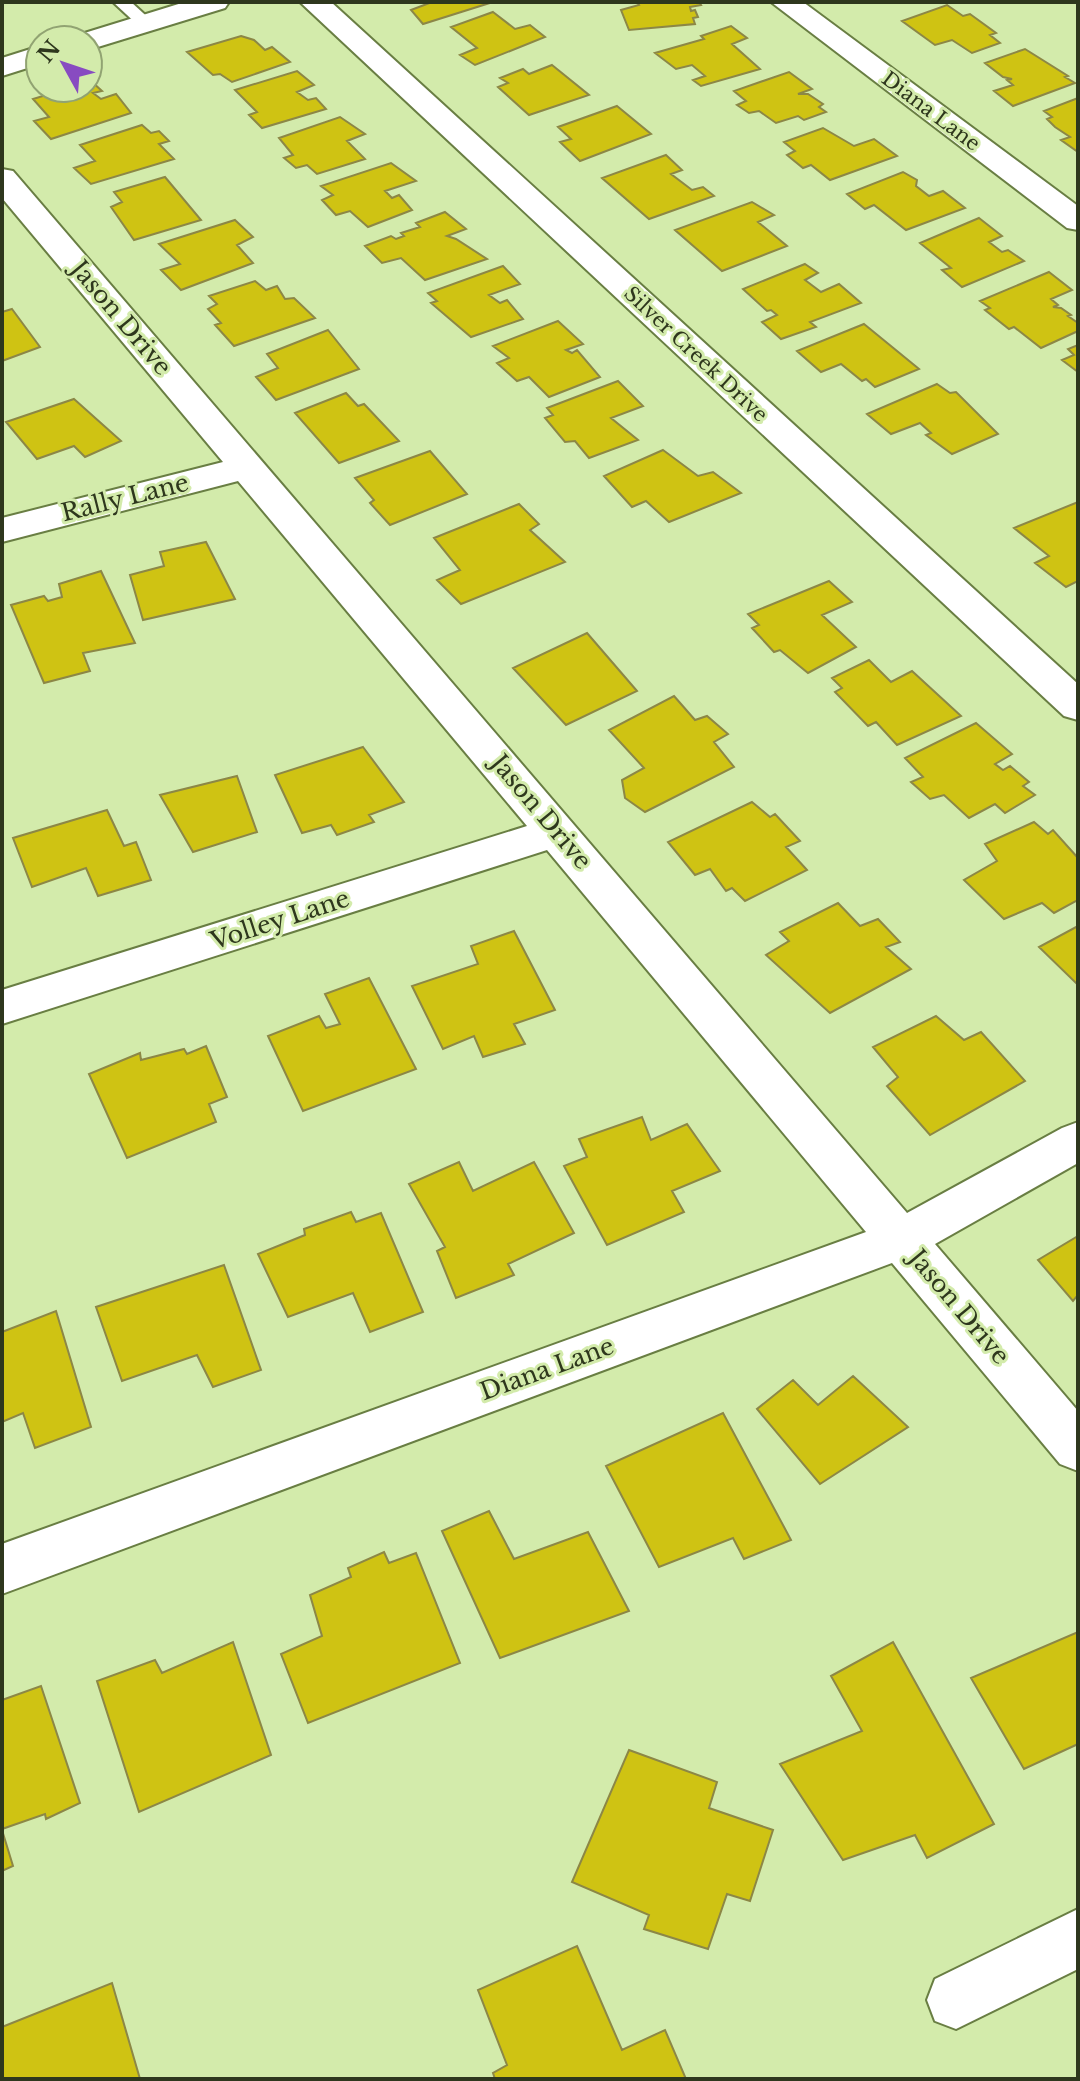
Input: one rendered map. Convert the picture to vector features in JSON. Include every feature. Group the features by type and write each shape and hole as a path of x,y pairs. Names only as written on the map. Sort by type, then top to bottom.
{"street":[{"path":"104,36 215,2"},
{"name":"Silver Creek Drive","path":"314,2 1078,706"},
{"name":"Diana Lane","path":"785,2 1078,221"},
{"path":"2,67 24,60"},
{"name":"Jason Drive","path":"2,178 1078,1448"},
{"name":"Rally Lane","path":"2,530 247,467"},
{"name":"Volley Lane","path":"2,1007 557,832"},
{"name":"Diana Lane","path":"2,1569 902,1239 1078,1141"},
{"path":"956,2000 1078,1938"}],"lane":[{"path":"121,2 146,23"}],"building":[{"path":"432,2 493,2 423,24 411,10"},
{"path":"637,2 699,2 701,5 690,7 698,17 693,18 695,24 629,30 621,10 639,5"},
{"path":"947,5 963,16 970,14 996,33 990,35 1000,43 972,53 952,40 935,45 902,21"},
{"path":"493,12 515,29 530,25 545,37 475,65 460,55 477,48 451,27"},
{"path":"731,26 747,38 732,44 760,69 701,86 693,80 705,76 692,65 676,69 655,53 704,39 701,36"},
{"path":"241,36 254,40 265,50 272,47 290,62 232,82 220,74 213,75 187,52"},
{"path":"1025,49 1075,83 1013,106 994,91 1013,85 1007,80 1012,79 1003,77 985,63"},
{"path":"552,65 589,95 529,115 498,87 508,83 500,78 523,69 529,74"},
{"path":"297,71 314,85 297,92 308,100 316,98 326,109 262,128 249,115 257,112 235,90"},
{"path":"789,72 812,89 798,94 808,94 823,104 819,107 826,112 804,120 798,116 776,123 759,111 749,113 737,105 746,101 734,91"},
{"path":"116,94 131,113 51,139 34,121 49,117 37,104 104,104 104,98"},
{"path":"1078,98 1078,152 1061,140 1070,137 1047,119 1052,117 1044,111"},
{"path":"617,106 651,134 580,161 560,142 571,139 558,127"},
{"path":"340,117 365,134 347,141 365,159 317,174 307,165 296,168 284,158 293,155 279,138"},
{"path":"142,125 151,133 159,131 169,141 159,144 174,159 91,184 74,168 95,161 80,145"},
{"path":"823,128 854,146 874,139 897,156 830,180 811,165 803,168 787,155 795,151 784,142"},
{"path":"666,155 682,170 671,174 692,190 703,187 714,196 649,219 602,178"},
{"path":"391,163 416,181 385,191 392,198 399,195 412,210 368,227 350,211 336,215 322,200 333,195 321,186"},
{"path":"903,172 917,180 916,186 929,196 943,191 965,208 906,230 874,205 865,209 847,194"},
{"path":"165,177 201,220 134,240 111,207 122,202 114,192"},
{"path":"752,202 774,215 758,222 787,246 722,271 675,230"},
{"path":"445,212 466,229 447,236 487,259 425,280 401,258 382,263 365,246 391,236 396,239 404,236 401,233 420,227 416,223"},
{"path":"979,218 1002,236 989,242 1002,252 1008,250 1024,261 962,287 942,270 951,268 920,243"},
{"path":"235,220 253,237 237,245 253,263 181,290 161,270 180,264 159,244"},
{"path":"805,264 818,273 805,280 821,292 839,284 861,303 810,322 816,327 781,339 762,322 777,315 771,310 767,311 743,289"},
{"path":"503,266 520,284 489,295 500,303 507,300 523,319 471,337 431,303 437,301 428,293"},
{"path":"1049,272 1072,290 1051,299 1058,305 1053,307 1061,308 1078,323 1078,331 1041,348 1014,327 1009,329 985,310 990,308 980,301"},
{"path":"255,281 266,290 277,286 285,299 294,298 315,318 234,346 215,325 221,323 208,309 217,304 209,296"},
{"path":"12,309 40,347 2,361 2,312"},
{"path":"558,321 583,344 566,350 572,353 577,350 600,377 549,397 529,377 517,381 497,363 509,358 493,346"},
{"path":"864,324 919,369 875,387 841,364 821,372 797,351"},
{"path":"328,330 359,369 276,400 256,377 278,368 267,354"},
{"path":"1078,345 1078,372 1062,360 1074,355 1068,349"},
{"path":"618,381 643,406 611,418 638,440 589,458 575,441 565,442 545,418 553,415 547,408"},
{"path":"937,384 950,393 956,392 998,434 952,454 926,435 931,433 920,423 891,434 867,414"},
{"path":"346,393 358,406 364,404 399,441 339,463 295,413"},
{"path":"74,399 121,441 85,457 74,446 37,459 6,422"},
{"path":"663,450 698,476 713,472 741,493 669,522 646,501 632,507 604,476"},
{"path":"430,451 467,494 390,525 370,503 374,500 355,478"},
{"path":"1078,502 1078,581 1066,587 1035,563 1049,556 1014,528"},
{"path":"519,504 539,524 530,530 565,562 461,604 437,580 460,570 434,538"},
{"path":"206,542 235,599 143,620 130,575 164,566 160,552"},
{"path":"101,571 135,643 83,653 90,671 44,683 11,605 44,596 48,601 62,597 59,584"},
{"path":"829,581 852,602 822,615 856,647 808,673 780,650 774,652 752,628 759,625 748,614"},
{"path":"587,633 637,691 566,725 513,668"},
{"path":"869,660 891,682 912,671 961,716 897,745 876,722 868,726 835,692 842,688 832,678"},
{"path":"674,696 695,720 707,716 728,734 714,742 734,767 645,812 625,798 622,780 644,768 609,730"},
{"path":"976,723 1012,754 995,764 1003,770 1010,766 1029,782 1023,786 1035,795 1005,813 995,804 969,818 944,795 930,799 911,782 923,777 905,758"},
{"path":"363,747 404,802 369,815 374,822 337,835 331,825 302,833 275,775"},
{"path":"237,776 257,832 193,852 160,795"},
{"path":"752,802 770,817 775,814 800,841 786,847 807,870 745,901 732,888 726,891 710,869 695,875 668,842"},
{"path":"107,810 124,846 136,842 151,880 98,896 86,868 32,887 13,838"},
{"path":"1034,822 1048,834 1053,830 1078,858 1078,900 1054,913 1042,903 1004,919 964,880 997,861 985,844"},
{"path":"838,903 860,926 878,919 900,942 886,947 911,969 830,1013 766,955 789,941 780,932"},
{"path":"1078,926 1078,985 1039,947"},
{"path":"514,931 555,1010 514,1024 525,1044 483,1057 474,1036 443,1049 412,986 478,964 471,946"},
{"path":"369,978 416,1069 303,1111 268,1036 319,1016 326,1028 340,1024 325,994"},
{"path":"936,1016 964,1040 981,1032 1025,1081 930,1135 887,1086 898,1077 873,1047"},
{"path":"206,1046 227,1097 209,1104 216,1122 127,1158 89,1074 140,1053 141,1060 184,1049 187,1054"},
{"path":"642,1117 651,1140 687,1124 720,1171 672,1191 684,1212 607,1245 564,1166 587,1157 579,1139"},
{"path":"459,1162 473,1191 534,1162 574,1233 508,1264 514,1275 456,1298 437,1251 445,1247 409,1184"},
{"path":"351,1212 356,1222 381,1213 423,1312 370,1332 353,1293 288,1317 258,1254 305,1235 304,1229"},
{"path":"1078,1236 1078,1295 1073,1301 1038,1260"},
{"path":"224,1265 261,1370 213,1387 197,1355 122,1381 96,1307"},
{"path":"56,1311 91,1427 35,1448 23,1413 2,1422 2,1332"},
{"path":"853,1376 908,1427 820,1484 757,1409 793,1380 818,1405"},
{"path":"723,1413 791,1540 744,1559 733,1538 659,1567 606,1466"},
{"path":"489,1511 514,1559 588,1532 629,1611 500,1658 442,1531"},
{"path":"384,1552 389,1563 416,1553 460,1663 308,1723 281,1654 322,1636 310,1595 351,1577 348,1568"},
{"path":"1078,1632 1078,1744 1024,1769 971,1678"},
{"path":"233,1642 271,1755 139,1812 97,1681 155,1660 162,1673"},
{"path":"893,1642 994,1824 927,1858 915,1835 843,1860 780,1764 862,1731 831,1676"},
{"path":"41,1686 80,1803 46,1819 45,1814 2,1829 2,1700"},
{"path":"629,1750 717,1782 709,1808 773,1830 750,1901 727,1894 708,1949 644,1929 649,1915 572,1882"},
{"path":"2,1830 13,1866 2,1871"},
{"path":"577,1946 622,2050 665,2030 686,2079 495,2079 493,2073 507,2065 478,1990"},
{"path":"112,1983 140,2079 2,2079 2,2027"}]}
